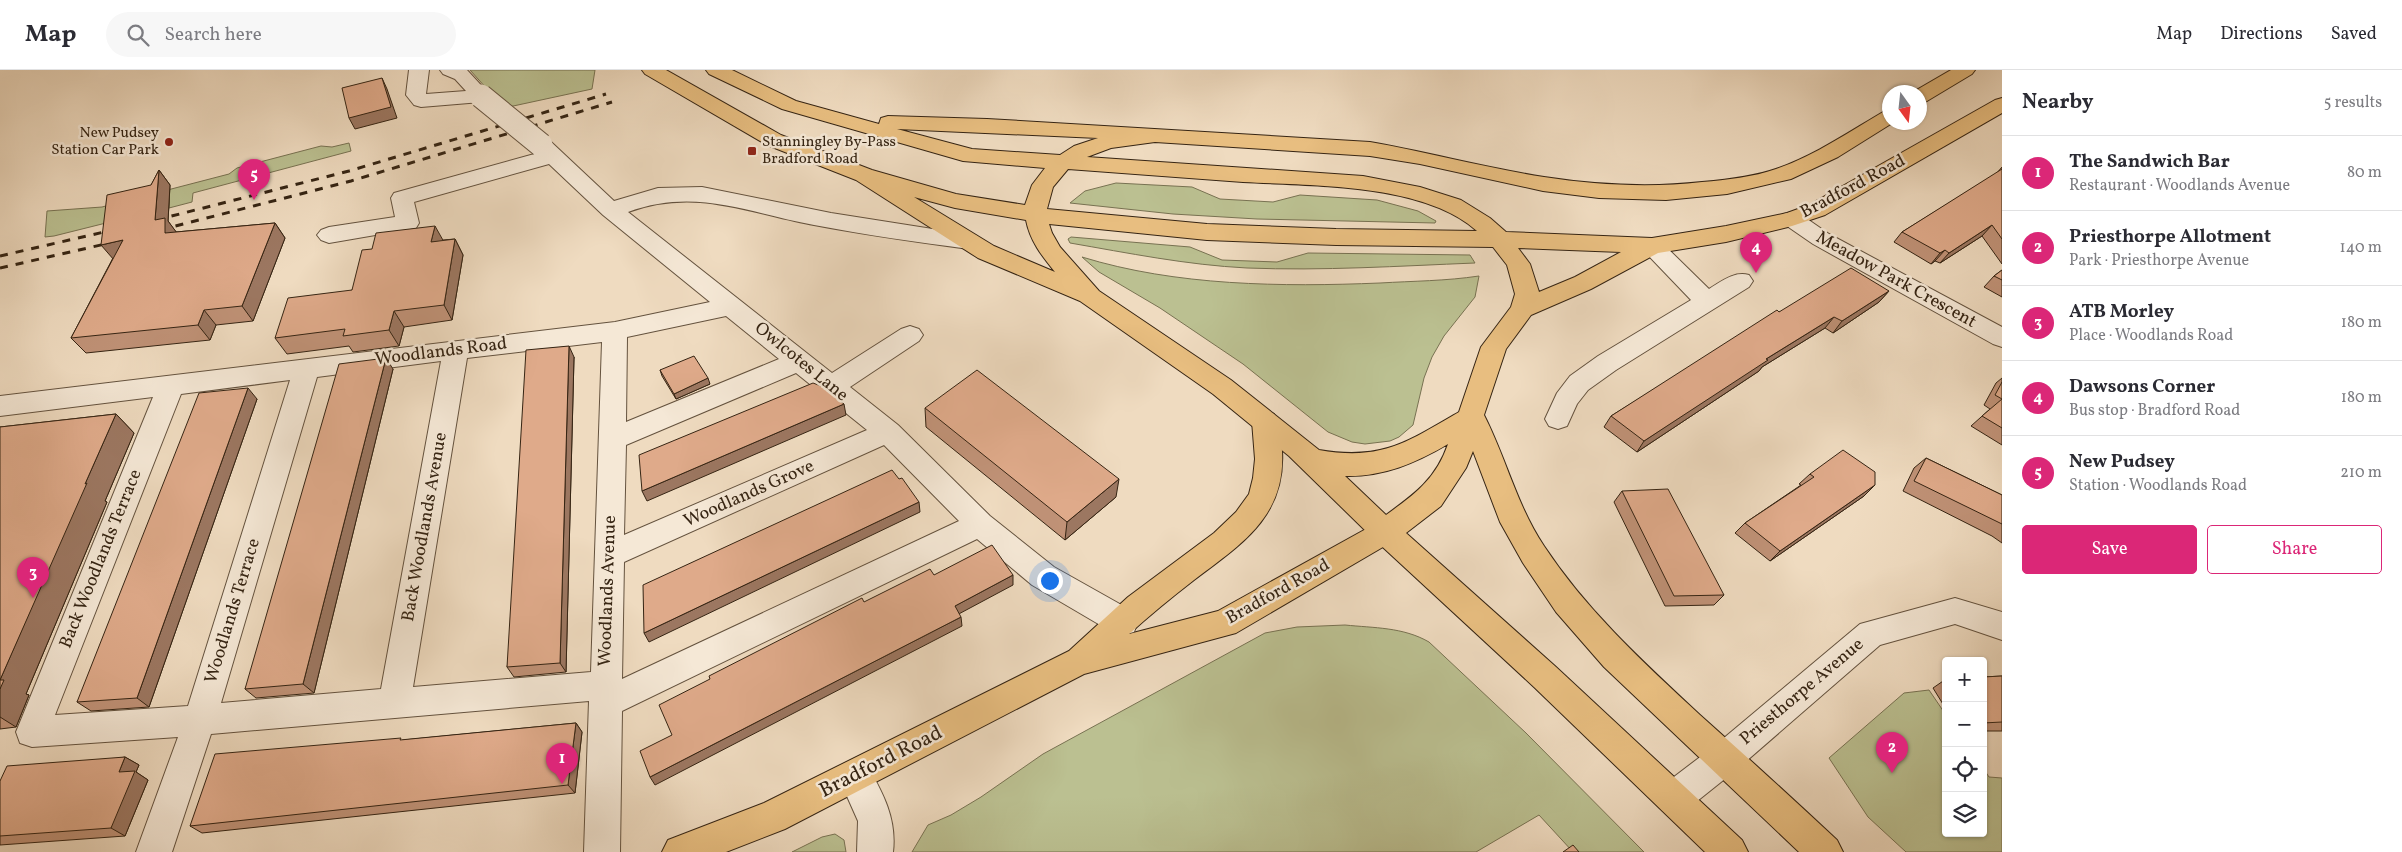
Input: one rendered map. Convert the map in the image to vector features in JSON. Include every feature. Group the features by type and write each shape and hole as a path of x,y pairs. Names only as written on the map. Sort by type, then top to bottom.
{"main road":[{"path":"652,70 774,140 864,175 955,201 1071,220 1207,232 1336,237 1500,239 1652,246"},
{"path":"716,70 789,105 971,156 1363,183 1395,187 1453,205 1482,223 1500,239 1518,264 1524,279 1527,294 1522,309"},
{"path":"1927,94 1965,70"},
{"name":"Bradford Road","path":"1652,246 1726,234 1792,219 1818,210 2002,104"},
{"path":"843,120 987,125 1370,149 1420,157 1542,184 1599,191 1666,193 1727,187 1782,174 1830,152 1882,121"},
{"path":"1090,297 1051,252 1040,233 1036,203 1043,185 1058,166 1082,151 1108,142 1153,136"},
{"path":"864,175 986,252 1090,297 1222,387 1312,460 1385,532 1545,677 1730,852"},
{"path":"1522,309 1583,283 1652,246"},
{"name":"Bradford Road","path":"680,852 773,817 1078,662 1225,623 1385,532 1431,498 1456,460 1494,347 1522,309"},
{"path":"1312,460 1336,466 1360,467 1384,464 1404,456 1472,417 1496,471 1510,514 1533,554 1567,603 1615,657 1825,852"},
{"name":"Bradford Road","path":"1078,662 1176,577 1209,554 1244,522 1262,496 1269,456 1265,421"}],"street":[{"path":"419,70 416,96 421,102 481,96"},
{"name":"Owlcotes Lane","path":"450,70 462,75 481,96 547,150 611,210 888,432 980,524 1043,576 1123,622"},
{"path":"330,234 408,224 402,198 547,150"},
{"path":"611,210 636,201 665,194 699,194 722,196 781,212 870,228 970,241"},
{"name":"Meadow Park Crescent","path":"1792,219 1821,239 2002,338"},
{"path":"1652,246 1707,302"},
{"path":"1558,419 1566,400 1579,383 1607,363 1741,281"},
{"name":"Woodlands Road","path":"0,406 615,331 731,306"},
{"name":"Woodlands Avenue","path":"602,852 615,331"},
{"path":"830,386 910,335"},
{"name":"Back Woodlands Avenue","path":"394,704 456,350"},
{"path":"612,439 799,361"},
{"name":"Woodlands Terrace","path":"154,852 200,720 306,369"},
{"name":"Back Woodlands Terrace","path":"171,385 32,732 200,720"},
{"name":"Woodlands Grove","path":"610,555 888,432"},
{"path":"200,720 394,704 605,695 980,524"},
{"name":"Priesthorpe Avenue","path":"1674,798 1724,759 1870,634 1955,611 2002,626"},
{"path":"855,776 875,813 878,834 875,852"}],"green space":[{"path":"470,70 595,70 592,89 504,108"},
{"path":"349,143 351,151 193,193 192,202 169,208 169,198 118,220 45,237 47,211 102,207 229,174 237,168 321,146 332,147"},
{"path":"1116,183 1192,187 1220,199 1273,202 1300,195 1377,200 1418,211 1436,221 1435,223 1257,219 1173,214 1070,203 1085,191"},
{"path":"1071,237 1190,247 1222,260 1277,262 1308,253 1470,255 1475,263 1332,269 1247,268 1180,261 1114,251 1070,243 1068,239"},
{"path":"1082,257 1154,274 1192,279 1267,284 1380,283 1479,276 1475,297 1444,336 1432,357 1424,378 1413,425 1399,437 1390,441 1365,444 1352,442 1328,432 1243,364 1160,308 1099,272"},
{"path":"1345,625 1409,633 1429,642 1526,733 1644,852 1573,852 1539,815 1476,852 912,852 928,825 951,815 981,797 1043,754 1265,633 1297,627"},
{"path":"1929,690 1942,709 1942,837 1987,837 1987,774 1989,777 2002,778 2002,852 1906,852 1868,817 1829,758 1904,693"},
{"path":"835,834 844,840 846,852 792,852 822,837"}],"building":[{"path":"382,78 391,107 349,118 342,88"},
{"path":"2002,169 2002,239 1992,225 1949,253 1945,250 1940,253 1902,232"},
{"path":"159,170 155,220 165,218 165,233 275,223 242,306 204,310 198,325 71,338 123,240 101,245 107,195 151,185"},
{"path":"435,226 431,242 455,239 444,305 394,311 389,330 343,336 345,329 275,338 288,298 352,290 362,250 372,249 376,233"},
{"path":"1851,268 1889,291 1842,321 1834,317 1766,359 1768,360 1644,441 1611,416 1777,310 1779,312"},
{"path":"2002,270 2002,280 1994,276"},
{"path":"569,346 560,663 507,667 526,350"},
{"path":"694,356 708,378 674,394 660,370"},
{"path":"386,358 303,684 245,689 339,364"},
{"path":"977,370 1119,479 1067,522 925,408"},
{"path":"2002,382 2002,399 1995,395"},
{"path":"813,383 821,386 844,404 642,491 639,455"},
{"path":"248,388 137,698 77,702 199,393"},
{"path":"2002,399 2002,428 1982,416"},
{"path":"116,414 85,484 87,483 0,680 0,427"},
{"path":"1843,450 1875,472 1875,485 1780,551 1745,523 1814,477 1810,474"},
{"path":"1926,458 2002,495 2002,524 1914,481"},
{"path":"892,470 899,479 902,478 919,502 644,633 643,585"},
{"path":"1668,489 1724,595 1674,596 1622,491"},
{"path":"992,545 1013,575 955,606 961,617 650,777 640,751 672,735 659,705 710,679 709,676 862,598 864,602 930,569 934,575"},
{"path":"2002,676 2002,722 1987,723 1987,677"},
{"path":"0,680 4,680 0,689"},
{"path":"576,723 568,785 190,826 215,754 401,738 400,740"},
{"path":"125,757 119,772 135,771 111,828 0,836 0,781 7,766"},
{"path":"1573,845 1579,852 1563,852"}],"railway":[{"path":"156,220 349,171 606,94"},
{"path":"160,230 351,181 612,102"},
{"path":"0,256 117,229"},
{"path":"0,268 114,242"}],"place":[{"name":"New Pudsey Station Car Park","path":"169,142"},
{"name":"Stanningley By-Pass Bradford Road","path":"752,151"},
{"name":"New Pudsey","path":"254,200"},
{"name":"Dawsons Corner","path":"1756,273"},
{"name":"ATB Morley","path":"33,598"},
{"name":"Priesthorpe Allotment","path":"1892,773"},
{"name":"The Sandwich Bar","path":"562,784"}]}
